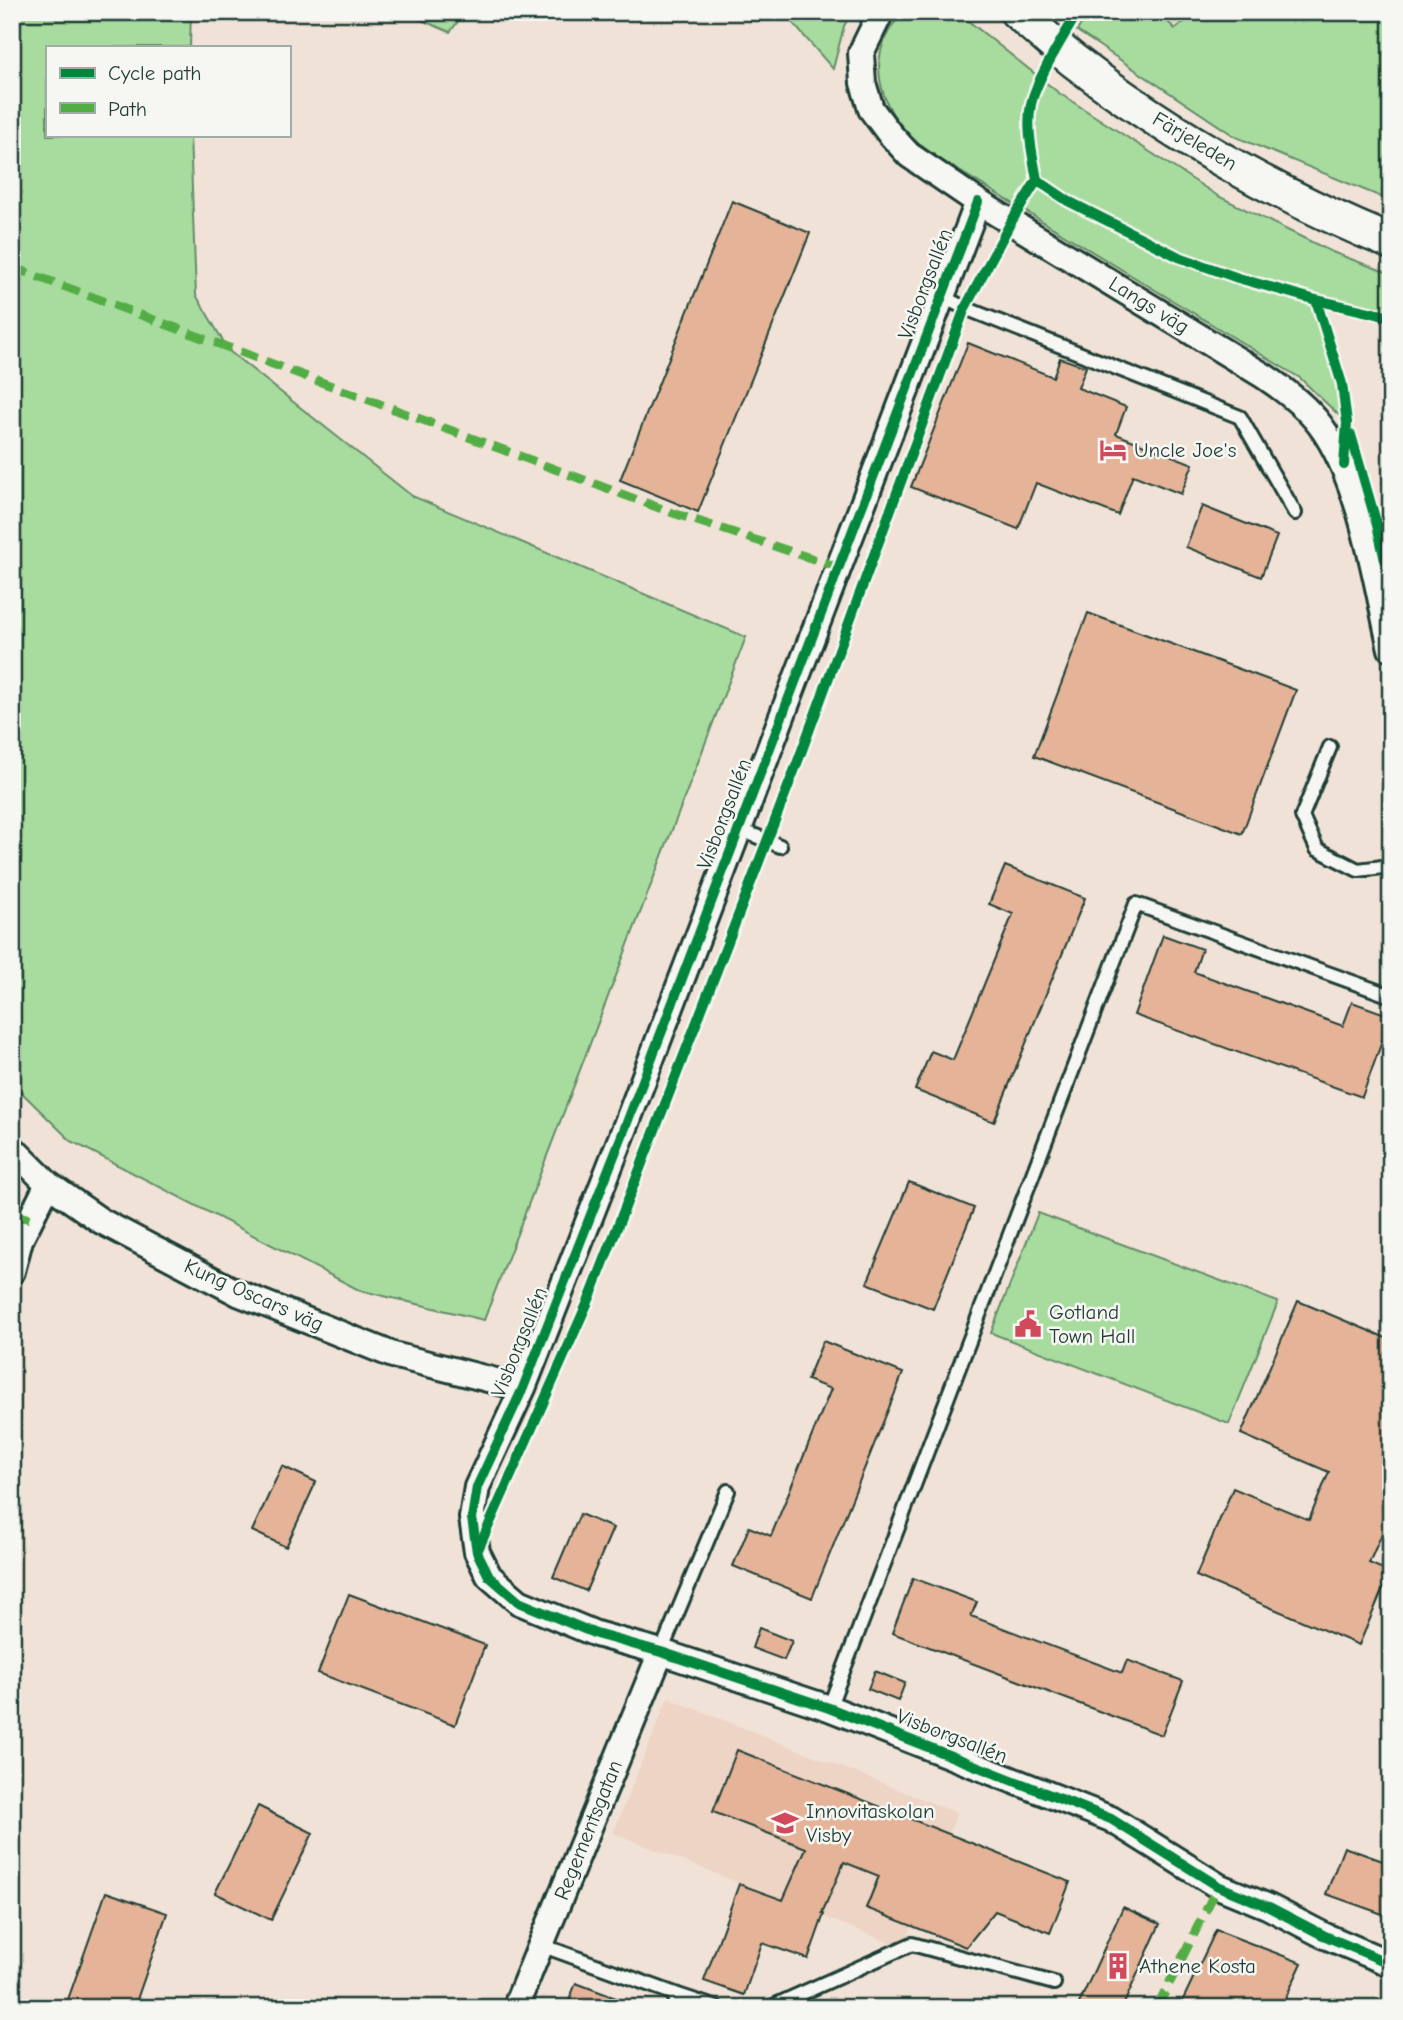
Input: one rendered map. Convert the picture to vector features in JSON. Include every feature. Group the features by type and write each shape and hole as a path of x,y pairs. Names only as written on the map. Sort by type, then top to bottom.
{"main road":[{"name":"Färjeleden","path":"1017,12 1074,61 1153,116 1278,191 1391,242"}],"street":[{"name":"Langs väg","path":"881,12 861,53 863,83 871,109 909,155 978,202 1265,376 1294,397 1321,425 1344,466 1367,540 1391,649"},
{"name":"Visborgsallén","path":"978,202 940,295 862,510 820,611 628,1120 523,1388 477,1487 472,1518 477,1552 489,1576 519,1602 596,1634 661,1652 829,1708 1111,1819 1218,1886 1391,1964"},
{"name":"Kung Oscars väg","path":"12,1148 48,1184 101,1221 238,1293 393,1355 523,1388"},
{"path":"12,1272 20,1240 48,1184"},
{"name":"Regementsgatan","path":"515,2008 661,1652"}],"lane":[{"path":"940,295 978,313 1240,418 1295,513"},
{"path":"1330,747 1302,816 1317,849 1358,870 1391,866"},
{"path":"739,829 780,846"},
{"path":"829,1708 1136,904 1391,996"},
{"path":"661,1652 728,1491"},
{"path":"769,2008 912,1944 1054,1983"},
{"path":"541,1945 675,2002 717,2008"}],"shaded area":[{"path":"1158,12 1197,12 1175,30"},
{"name":"Innovitaskolan Visby","path":"668,1698 957,1813 903,1948 613,1833"}],"green space":[{"path":"12,12 191,12 190,46 46,46 46,136 190,136 196,295 229,351 412,496 746,637 484,1320 359,1290 71,1141 12,1083"},
{"path":"402,12 465,12 450,32"},
{"path":"783,12 852,12 844,26 833,69"},
{"path":"904,12 957,12 1059,93 1218,196 1332,252 1391,274 1391,317 1316,301 1342,384 1347,423 1300,378 938,158 911,137 888,105 879,73 884,42 892,26"},
{"path":"1088,12 1158,12 1175,29 1197,12 1391,12 1391,201 1236,137 1077,31"},
{"path":"1038,1213 1278,1302 1229,1424 991,1333"}],"building":[{"path":"732,201 810,233 698,512 620,480"},
{"path":"968,343 1053,377 1060,358 1086,367 1078,388 1126,407 1116,434 1193,464 1181,494 1133,475 1118,515 1036,483 1018,529 911,487"},
{"path":"1202,506 1277,536 1261,577 1186,547"},
{"path":"1088,613 1296,690 1242,834 1034,756"},
{"path":"1005,866 1085,898 994,1122 915,1090 931,1051 953,1060 1013,914 989,904"},
{"path":"1163,935 1202,949 1194,972 1343,1026 1352,1002 1391,1016 1362,1097 1134,1015"},
{"path":"909,1182 974,1208 933,1309 867,1283"},
{"path":"1298,1301 1391,1340 1391,1513 1369,1563 1390,1572 1359,1645 1196,1576 1233,1488 1309,1520 1329,1472 1241,1434"},
{"path":"823,1341 903,1373 812,1598 733,1566 749,1527 771,1536 831,1389 807,1380"},
{"path":"282,1466 316,1482 286,1547 252,1531"},
{"path":"580,1514 613,1528 586,1591 553,1577"},
{"path":"913,1578 977,1602 971,1616 1122,1673 1127,1660 1183,1681 1162,1735 892,1633"},
{"path":"349,1594 485,1645 455,1725 318,1673"},
{"path":"759,1628 792,1641 784,1660 752,1648"},
{"path":"875,1671 905,1683 898,1701 868,1689"},
{"path":"737,1750 1070,1882 1050,1933 995,1911 966,1947 866,1908 879,1876 844,1862 822,1913 824,1914 808,1959 762,1943 744,1995 704,1981 739,1884 783,1900 806,1848 713,1812"},
{"path":"258,1806 313,1833 271,1920 215,1893"},
{"path":"1344,1847 1391,1864 1391,1917 1326,1894"},
{"path":"106,1892 167,1913 134,2008 65,2008"},
{"name":"Athene Kosta","path":"1123,1907 1160,1924 1122,2008 1077,2008"},
{"path":"1216,1930 1302,1963 1281,2008 1179,2008"},
{"path":"576,1983 637,2006 637,2008 566,2008"}],"marked path":[{"path":"12,267 670,512 838,567"},
{"path":"12,1214 30,1219"},
{"path":"1157,2008 1218,1886"}],"cycle path":[{"path":"477,1552 591,1295 798,761 965,308 1037,180 1030,133 1031,104 1045,70 1078,12"},
{"path":"1037,180 1068,201 1179,257 1238,278 1391,317"},
{"path":"978,202 628,1120 523,1388 477,1487 472,1518 477,1552 489,1576 519,1602 596,1634 661,1652 829,1708 1111,1819 1218,1886 1391,1964"},
{"path":"1316,300 1342,384 1347,423 1344,465"},
{"path":"1351,435 1377,525 1391,587"}],"place":[{"name":"Uncle Joe's","path":"1113,450"},
{"name":"Gotland Town Hall","path":"1028,1324"},
{"name":"Innovitaskolan Visby","path":"785,1823"},
{"name":"Athene Kosta","path":"1118,1966"}]}
